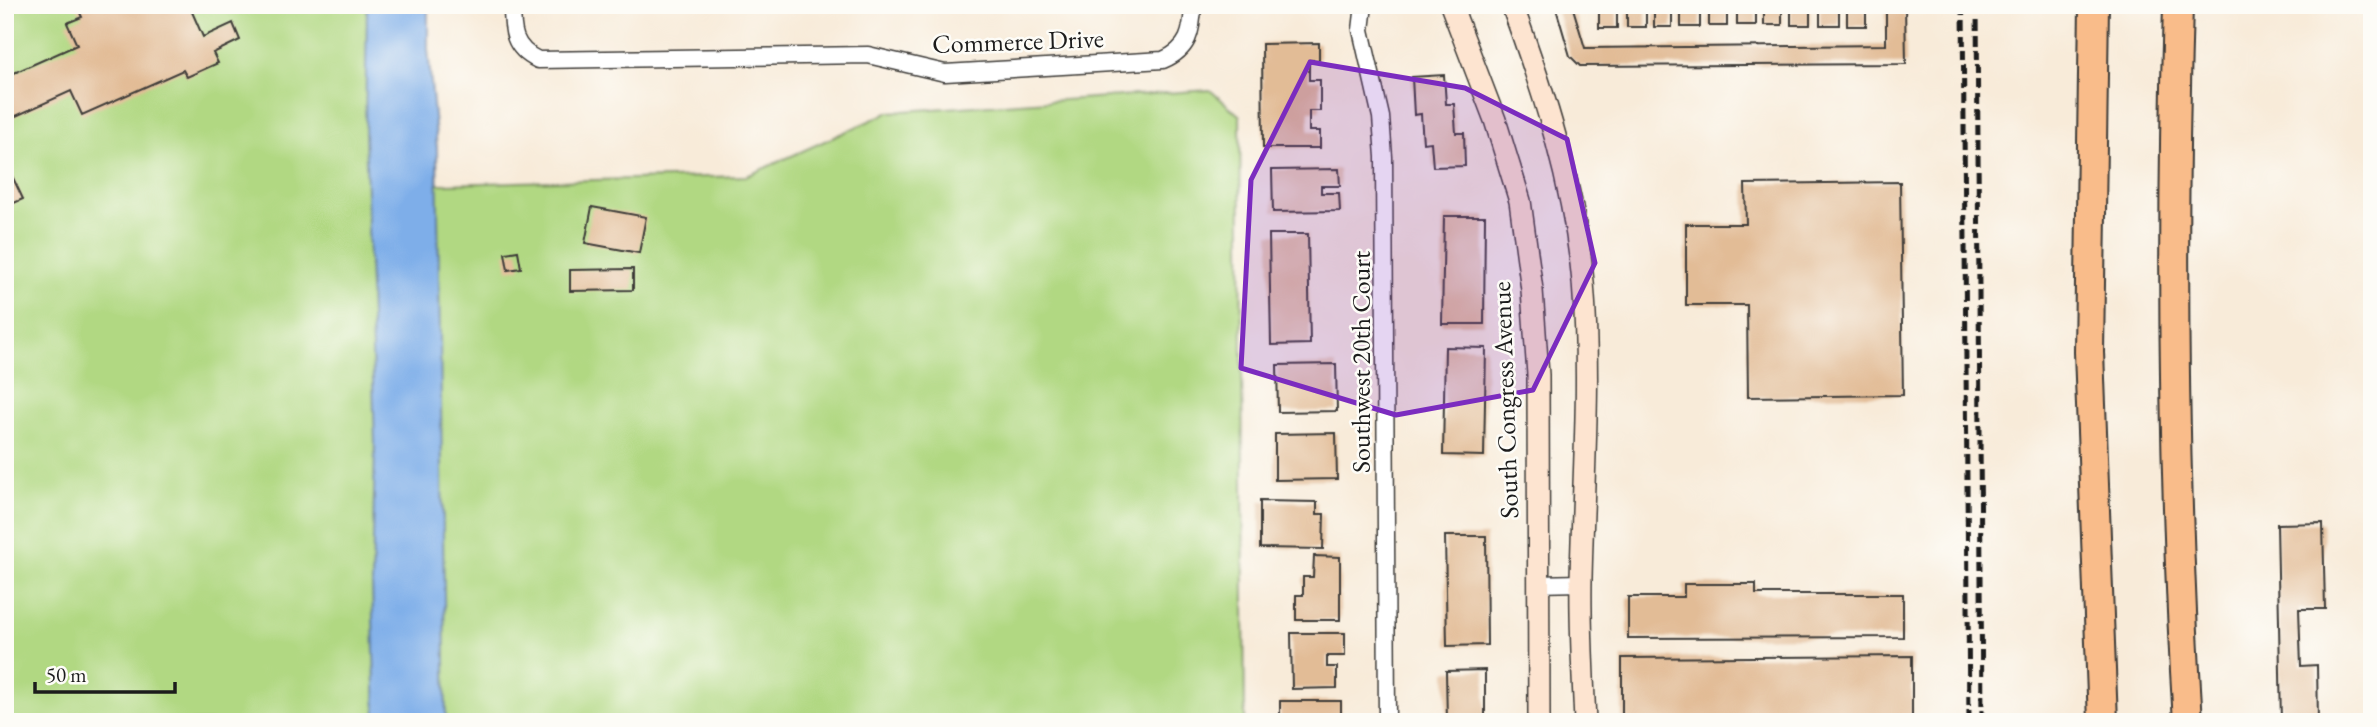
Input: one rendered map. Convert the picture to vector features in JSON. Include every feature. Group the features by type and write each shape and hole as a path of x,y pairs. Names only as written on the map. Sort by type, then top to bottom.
{"highway":[{"path":"2094,5 2089,352 2103,722"},
{"path":"2179,5 2174,283 2180,587 2188,722"}],"main road":[{"name":"South Congress Avenue","path":"1451,5 1495,120 1520,201 1532,290 1538,375 1539,722"},
{"path":"1512,5 1545,97 1565,172 1583,281 1586,375 1581,583 1584,722"}],"street":[{"name":"Commerce Drive","path":"512,5 512,33 517,45 538,60 868,55 946,73 1163,60 1184,46 1191,35 1193,5"},
{"name":"Southwest 20th Court","path":"1364,5 1361,30 1381,117 1384,157 1387,722"},
{"path":"1537,584 1581,583"}],"highlighted area":[{"path":"1310,62 1465,88 1567,139 1595,263 1533,390 1396,415 1241,368 1251,180"}],"green space":[{"path":"5,5 367,5 367,186 747,176 889,112 1210,90 1240,116 1245,722 5,722"}],"water":[{"path":"367,5 428,5 428,49 437,148 446,722 376,722 372,584 375,445 365,133"}],"building":[{"path":"76,5 130,5 132,9 140,5 189,5 203,37 233,23 240,40 213,53 218,63 187,77 183,70 82,115 71,91 5,121 5,77 77,45 67,23 82,17"},
{"path":"1555,5 1572,5 1585,48 1886,45 1886,5 1905,5 1906,64 1580,66 1570,56"},
{"path":"1599,5 1617,5 1617,28 1599,28"},
{"path":"1627,5 1646,5 1646,27 1627,27"},
{"path":"1654,5 1672,5 1672,27 1654,27"},
{"path":"1681,5 1700,5 1700,27 1681,27"},
{"path":"1709,5 1727,5 1727,26 1709,26"},
{"path":"1737,5 1756,5 1756,25 1737,25"},
{"path":"1764,5 1782,5 1782,25 1764,25"},
{"path":"1791,5 1810,5 1810,25 1791,25"},
{"path":"1820,5 1839,5 1839,25 1820,25"},
{"path":"1847,5 1866,5 1866,26 1847,26"},
{"path":"1319,43 1319,60 1309,60 1309,80 1320,80 1320,111 1309,111 1309,131 1320,131 1320,148 1263,148 1262,44"},
{"path":"1444,75 1446,104 1454,104 1456,133 1464,133 1465,166 1433,167 1431,142 1423,143 1421,114 1414,115 1412,77"},
{"path":"5,161 23,199 5,207"},
{"path":"1339,169 1340,186 1321,186 1321,193 1339,193 1340,211 1273,212 1272,170"},
{"path":"1900,182 1903,395 1748,397 1747,305 1686,305 1686,224 1746,224 1745,184"},
{"path":"592,207 646,217 639,253 585,243"},
{"path":"1444,216 1485,216 1484,324 1442,324"},
{"path":"1269,234 1308,234 1310,344 1271,345"},
{"path":"518,251 521,268 508,270 505,253"},
{"path":"633,269 633,290 570,291 570,270"},
{"path":"1445,347 1486,348 1484,456 1443,455"},
{"path":"1336,364 1337,411 1278,412 1277,365"},
{"path":"1336,433 1337,479 1275,480 1275,434"},
{"path":"1260,501 1317,502 1317,514 1324,514 1323,549 1260,548"},
{"path":"2323,523 2325,609 2299,609 2301,666 2317,665 2318,722 2281,722 2277,524"},
{"path":"1445,536 1486,536 1487,645 1447,646"},
{"path":"1314,556 1340,557 1340,620 1296,620 1296,595 1303,595 1303,577 1313,577"},
{"path":"1684,584 1756,584 1756,594 1903,594 1903,637 1628,638 1628,597 1684,597"},
{"path":"1291,633 1345,633 1345,656 1327,656 1327,667 1337,667 1337,688 1292,689"},
{"path":"1912,656 1912,722 1622,722 1622,658"},
{"path":"1485,670 1485,722 1447,722 1446,671"},
{"path":"1280,701 1341,701 1341,722 1280,722"}],"railway":[{"path":"1963,5 1969,722"},
{"path":"1977,5 1982,722"}]}
